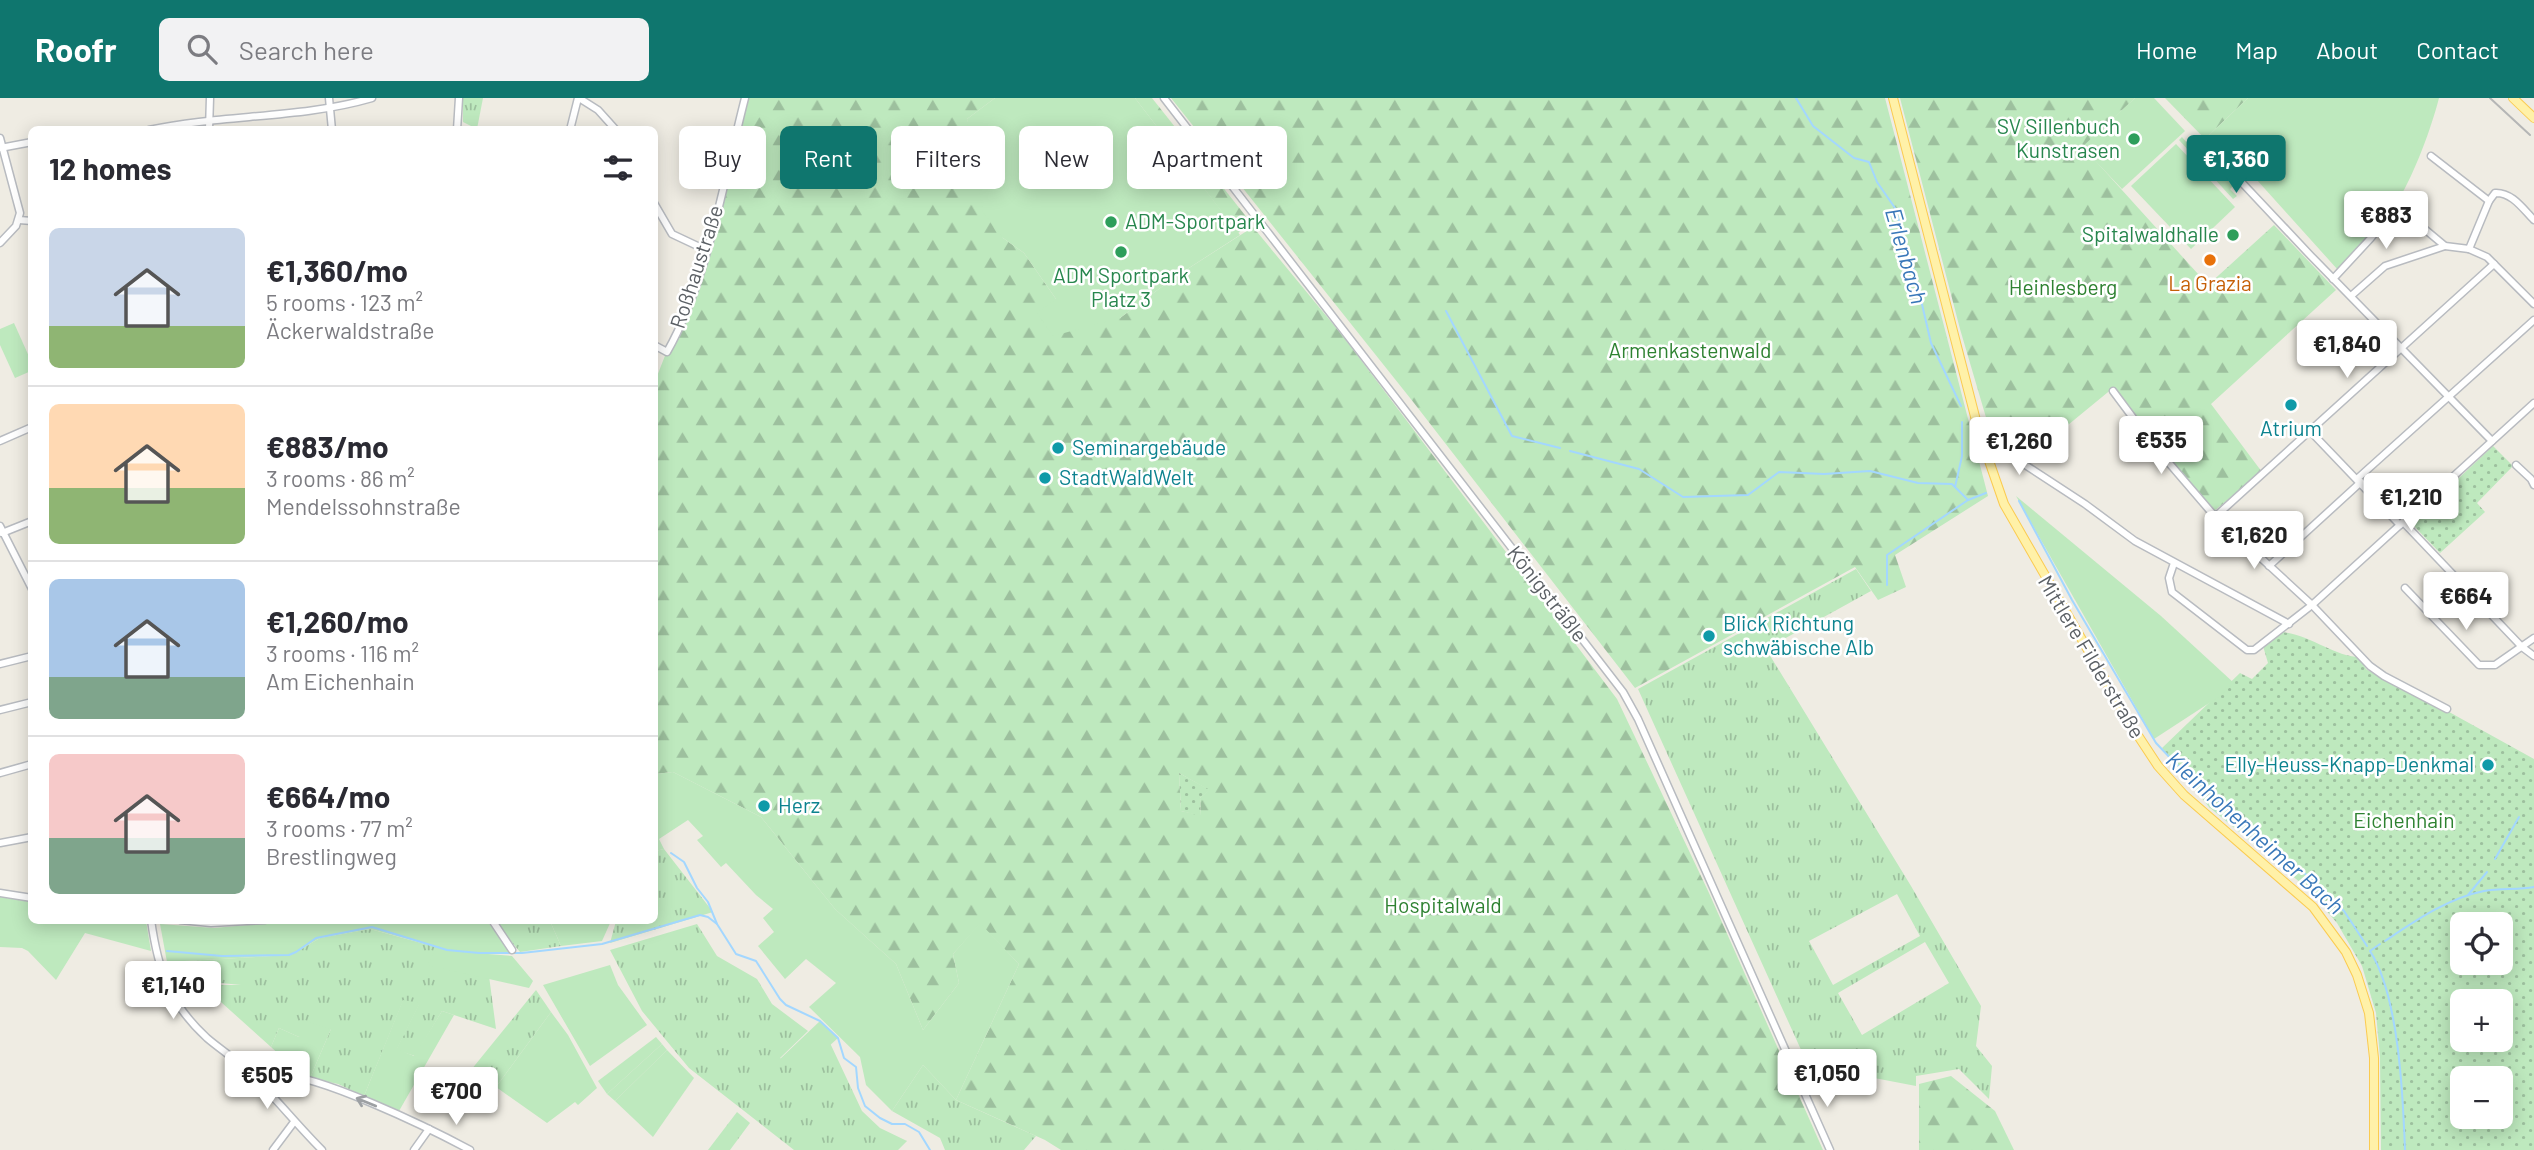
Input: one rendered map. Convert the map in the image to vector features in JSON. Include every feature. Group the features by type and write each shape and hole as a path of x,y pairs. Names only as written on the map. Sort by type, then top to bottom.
{"main road":[{"name":"Mittlere Filderstraße","path":"1893,98 1977,426 2004,504 2131,725 2158,766 2183,795 2313,907 2346,952 2360,984 2371,1024 2374,1058 2374,1150"},
{"path":"2513,98 2534,118"}],"street":[{"path":"209,126 210,98"},
{"path":"329,98 332,126"},
{"path":"173,126 331,109 372,98"},
{"path":"457,126 459,98"},
{"path":"570,126 579,98 598,110 613,126"},
{"name":"Roßhaustraße","path":"658,347 667,352 684,318 706,250 744,98"},
{"name":"Königsträßle","path":"1164,98 1623,692 1649,742 1830,1150"},
{"path":"0,138 18,203 19,220 0,243"},
{"path":"1,148 28,143"},
{"path":"2216,154 2333,279 2492,441"},
{"path":"2431,156 2489,201"},
{"path":"2469,249 2495,193 2504,192 2534,220"},
{"path":"2333,279 2400,208 2445,246"},
{"path":"658,211 672,234 706,250"},
{"path":"19,220 28,221"},
{"path":"2351,296 2385,266 2445,246 2469,249 2494,264 2534,304"},
{"path":"2216,516 2494,264"},
{"path":"2269,566 2448,395 2534,320"},
{"path":"2113,391 2165,459 2216,516 2312,605 2370,666 2447,709"},
{"path":"2174,563 2169,578 2172,592 2248,650 2254,650 2312,605 2534,402"},
{"path":"0,441 28,429"},
{"path":"2311,432 2534,656"},
{"path":"1987,455 2004,453 2013,457 2085,504 2135,541 2289,624"},
{"path":"2516,465 2533,480"},
{"path":"28,522 1,531 28,573"},
{"path":"2405,588 2479,665 2495,665 2534,638"},
{"path":"0,664 28,657"},
{"path":"0,710 28,703"},
{"path":"0,773 28,765"},
{"path":"0,843 28,838"},
{"path":"0,893 28,897"},
{"path":"152,924 156,953 164,981 180,1009 208,1038 261,1083 322,1150"},
{"path":"495,924 512,950"},
{"path":"261,1083 276,1075 314,1082 429,1129 470,1150"},
{"path":"273,1150 294,1122"},
{"path":"414,1150 429,1129"}],"green space":[{"path":"463,98 483,98 478,126 463,122"},
{"name":"Hospitalwald","path":"744,98 995,98 967,119 969,126 891,126 891,189 988,189 1003,238 1024,253 1056,299 1120,318 1175,277 1253,227 1342,335 1617,699 1709,893 1823,1150 1061,1150 1045,1140 956,1100 1019,964 980,924 953,954 959,983 923,1030 896,964 835,909 761,817 673,772 658,774 658,374 706,250 721,189 766,189 766,126 737,126","holes":["1179,773 1209,790 1200,798 1201,815 1181,811"]},
{"name":"ADM-Sportpark","path":"995,98 1135,98 1156,126 1127,126 1127,189 1205,189 1240,235 1175,277 1120,318 1053,336 1037,313 1056,299 1024,253 1003,238 983,212 979,189 1005,189 1005,126 968,126 967,119"},
{"path":"1135,98 1152,98 1174,126 1156,126"},
{"name":"Armenkastenwald","path":"1171,98 1885,98 1988,496 1895,555 1906,587 1878,600 1855,567 1635,688 1244,189 1287,189 1287,126 1193,126"},
{"name":"Heinlesberg","path":"1900,98 2135,98 2083,147 2208,285 2274,225 2336,290 2211,404 2262,472 2214,511 2153,441 2113,388 2029,457 1990,431 1960,329"},
{"name":"SV Sillenbuch Kunstrasen","path":"2135,98 2154,98 2185,131 2122,189 2082,147"},
{"path":"2165,98 2248,98 2205,139"},
{"path":"2248,98 2439,98 2422,150 2399,199 2378,227 2338,270 2229,149 2218,152 2205,139"},
{"path":"2182,137 2194,151 2198,148 2233,186 2230,189 2237,196 2233,199 2179,140"},
{"path":"2176,144 2235,207 2191,249 2131,186"},
{"path":"1204,189 1224,189 1252,224 1238,233"},
{"path":"14,323 28,354 28,372 15,378 0,345 0,329"},
{"path":"2493,446 2513,466 2477,503 2485,512 2440,553 2411,523"},
{"path":"2016,496 2161,616 2234,683 2220,696 2154,739"},
{"path":"1856,569 1871,591 1766,649 1981,1006 1976,1046 1992,1066 1989,1099 1959,1069 1916,1076 1916,1086 1822,1068 1802,1052 1638,689","holes":["1897,894 1920,936 1833,985 1809,941","1925,942 1949,983 1862,1035 1838,993"]},
{"name":"Eichenhain","path":"2281,632 2359,657 2366,669 2398,688 2404,687 2534,759 2534,1150 2381,1150 2380,1057 2376,1013 2362,966 2337,923 2307,888 2209,807 2162,748 2240,673 2252,679 2268,663 2263,646"},
{"path":"673,772 761,817 835,909 896,964 923,1030 959,983 953,954 980,923 1019,964 956,1100 923,1065 892,1111 866,1085 860,1057 809,1007 836,983 806,959 785,979 758,946 774,932 763,918 773,909 726,863 721,867 697,840 703,836 688,820 659,839 664,849 658,850 658,774"},
{"path":"1179,773 1210,790 1200,798 1201,816 1181,811"},
{"path":"664,849 713,912 610,943 615,924 658,924 658,850"},
{"path":"0,897 28,902 28,924 146,924 151,951 85,933 56,980 28,951 22,948 0,947"},
{"path":"160,924 214,928 258,924 489,924 512,953 488,954 512,956 533,981 529,988 427,965 437,948 442,948 370,929 320,938 291,955 167,962"},
{"path":"497,924 551,924 561,946 520,952"},
{"path":"551,924 610,924 602,941 561,946"},
{"path":"697,924 717,956 757,979 772,1004 808,1031 780,1058 798,1073 830,1043 862,1111 880,1128 907,1141 898,1150 794,1150 689,1068 642,1011 610,950"},
{"path":"370,929 447,950 486,953 496,1029 442,1011 415,1056 396,1050 419,1004 403,1001 364,1096 338,1084 310,1078 331,1029 299,1037 279,1028 271,1047 202,985 241,985 172,978 167,962 291,955 320,938"},
{"path":"610,965 618,985 647,1025 590,1066 543,985"},
{"path":"536,990 551,1012 496,1087 471,1070"},
{"path":"403,1000 420,1003 397,1049 414,1056 442,1011 454,1015 399,1111 364,1096"},
{"path":"551,1012 568,1035 597,1088 578,1105 575,1102 547,1123 496,1087"},
{"path":"307,1021 331,1029 310,1078 276,1075 283,1058 271,1047 279,1028 299,1037"},
{"path":"820,1021 838,1038 798,1074 780,1059"},
{"path":"656,1037 662,1044 607,1094 598,1081"},
{"path":"662,1044 667,1050 615,1101 607,1094"},
{"path":"667,1050 694,1078 653,1137 615,1101"},
{"path":"923,1065 956,1100 1036,1136 1024,1150 945,1150 940,1138 892,1111"},
{"path":"1951,1076 1995,1111 2014,1150 1919,1150 1919,1084"},
{"path":"737,1112 750,1123 730,1150 708,1150"}],"waterway":[{"name":"Erlenbach","path":"1796,98 1813,126 1854,158 1869,162 1877,182 1895,208 1914,270 1931,343 1961,406"},
{"name":"Kleinhohenheimer Bach","path":"1446,311 1512,436 1560,448"},
{"path":"1955,487 1962,456 1962,422"},
{"name":"Kleinhohenheimer Bach","path":"1570,451 1639,469 1683,497 1748,495 1779,472 1824,474 1870,471 1918,483 1952,484 1968,500 1986,493"},
{"path":"1887,585 1887,555 1968,500"},
{"name":"Kleinhohenheimer Bach","path":"2019,501 2072,600 2156,743 2214,796 2233,818 2308,876 2344,911 2367,946"},
{"path":"2495,859 2519,817"},
{"path":"671,853 684,862 736,954 756,961 786,1005 820,1021 838,1038 844,1058 856,1067 858,1088 865,1106 892,1124 905,1124 919,1132 930,1150"},
{"path":"2468,895 2487,872"},
{"path":"2385,941 2432,911 2471,894 2534,887"},
{"path":"167,951 222,956 289,955 316,938 372,927 447,950 522,953 602,944 700,915 717,924"},
{"name":"Kleinhohenheimer Bach","path":"2380,944 2370,951 2380,970 2387,993 2398,1047 2405,1150"}],"tram line":[{"path":"2490,98 2530,135"}],"place":[{"name":"SV Sillenbuch Kunstrasen","path":"2134,139"},
{"name":"ADM-Sportpark","path":"1111,222"},
{"name":"Spitalwaldhalle","path":"2233,235"},
{"name":"ADM Sportpark Platz 3","path":"1121,252"},
{"name":"La Grazia","path":"2210,260"},
{"name":"Atrium","path":"2291,405"},
{"name":"Seminargebäude","path":"1058,448"},
{"name":"StadtWaldWelt","path":"1045,478"},
{"name":"Blick Richtung schwäbische Alb","path":"1709,636"},
{"name":"Elly-Heuss-Knapp-Denkmal","path":"2488,765"},
{"name":"Herz","path":"764,806"}]}
